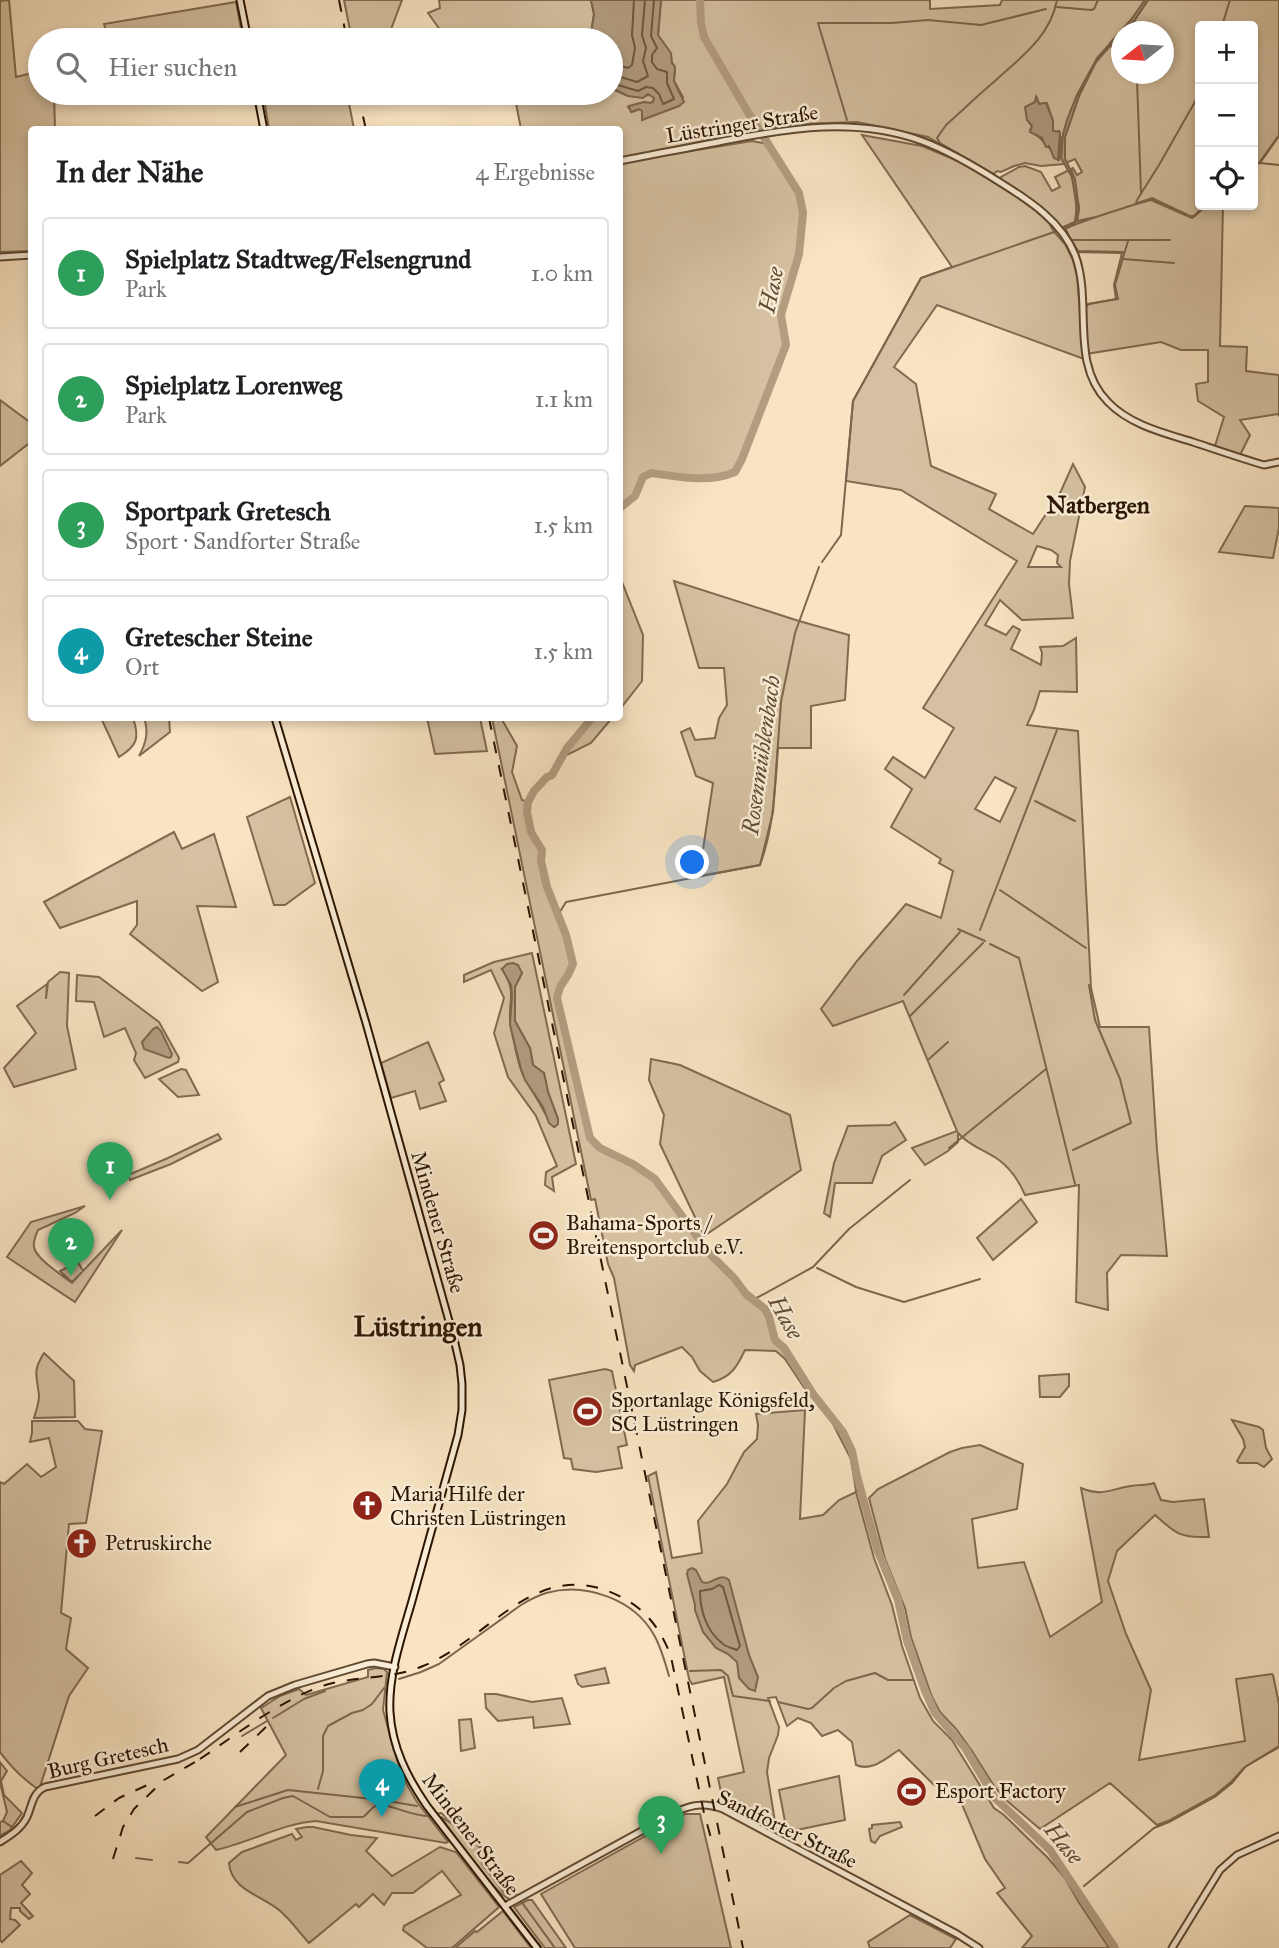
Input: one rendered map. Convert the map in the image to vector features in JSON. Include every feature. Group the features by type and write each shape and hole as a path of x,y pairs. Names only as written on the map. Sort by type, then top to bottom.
{"street":[{"path":"240,0 246,28"},
{"path":"259,105 263,126"},
{"name":"Lüstringer Straße","path":"623,160 751,135 815,126 855,126 884,131 941,149 1021,196 1052,221 1066,238 1075,255 1083,289 1084,340 1089,369 1108,402 1149,428 1264,465 1279,462"},
{"path":"0,257 28,255"},
{"name":"Mindener Straße","path":"276,721 369,1034 460,1365 462,1403 458,1435 398,1650 390,1698 391,1724 404,1768 426,1806 537,1948"},
{"name":"Burg Gretesch","path":"0,1842 21,1826 34,1796 44,1787 178,1759 198,1749 259,1702 279,1691 367,1664 395,1667"},
{"name":"Sandforter Straße","path":"505,1906 678,1811 706,1804 723,1809 979,1948"},
{"path":"1172,1948 1220,1870 1237,1855 1279,1836"}],"shaded area":[{"path":"9,0 16,77 28,74 28,105 54,105 55,126 28,126 28,251 0,252 0,1"},
{"path":"344,0 402,0 392,28 350,28"},
{"path":"439,0 591,0 594,14 592,28 439,28 428,13 440,8"},
{"path":"661,0 930,0 930,9 1000,5 1002,0 1145,0 1130,21 1111,21 1111,84 1174,84 1174,21 1134,21 1148,0 1279,0 1279,135 1258,163 1258,21 1195,21 1195,210 1200,210 1190,216 1152,198 1135,204 1151,200 1192,218 1201,210 1223,210 1220,346 1247,347 1246,371 1279,375 1279,416 1240,420 1250,435 1239,457 1214,449 1224,417 1198,401 1196,384 1208,382 1208,350 1181,350 1161,342 1086,354 1083,310 1089,304 1116,299 1114,285 1122,253 1076,252 1065,229 1076,224 1079,207 1071,169 1073,168 1077,175 1082,172 1075,159 1066,163 1065,137 1079,96 1064,130 1061,149 1065,164 1041,166 1025,163 992,175 928,137 857,122 774,127 623,157 623,126 520,126 516,105 623,105 623,94 628,96 651,95 654,98 653,102 628,107 632,112 640,109 642,120 683,97 674,81 675,67 670,53 658,35","holes":["1037,98 1039,104 1047,103 1053,121 1052,129 1054,132 1059,131 1061,139 1059,159 1030,130 1032,126 1026,108"]},
{"path":"236,2 241,28 105,28 104,24"},
{"path":"265,105 349,105 353,126 268,126"},
{"path":"862,135 922,146 963,163 1030,205 1049,223 1065,244 1077,276 1084,359 937,305 894,367 916,384 931,466 996,494 989,509 1033,534 1061,491 1073,464 1085,487 1070,561 1069,584 1073,618 1022,620 1000,600 985,625 1006,635 1013,626 1020,630 1011,649 1041,665 1040,647 1063,646 1076,638 1077,692 1040,691 1027,725 1078,731 1091,988 1100,1027 1149,1027 1167,1256 1121,1255 1107,1273 1108,1310 1076,1302 1079,1185 1025,1195 1003,1164 958,1133 958,1142 925,1165 912,1148 957,1131 903,1001 833,1026 821,1009 857,961 906,904 941,918 953,871 939,863 941,859 891,827 912,789 885,769 893,757 925,778 954,728 923,708 1017,561 901,490 846,481 853,401 921,278 952,267","holes":["1037,546 1058,555 1057,563 1061,567 1028,567","995,777 1016,788 1000,822 975,809"]},
{"path":"752,141 768,144 799,193 803,213 799,251 781,315 786,345 735,472 704,478 651,473 645,476 635,496 623,506 623,163"},
{"path":"1025,166 1041,172 1052,191 1060,187 1055,177 1069,170 1075,196 1075,222 1061,228 1023,193 1002,181 1001,177"},
{"path":"0,400 28,421 28,444 0,466"},
{"path":"1245,506 1279,508 1279,528 1273,558 1219,552"},
{"path":"674,581 849,635 845,700 811,706 811,748 778,748 771,822 760,865 699,876 713,783 696,776 681,732 690,728 695,740 715,738 719,718 727,705 724,668 699,668"},
{"path":"623,585 643,635 642,681 623,705"},
{"path":"102,721 134,721 135,741 130,749 119,757"},
{"path":"145,721 169,721 170,732 139,756 146,737"},
{"path":"428,721 481,721 487,751 435,754"},
{"path":"493,721 503,721 517,746 512,772 522,800 528,802 531,832 542,850 541,861 547,887 566,935 573,964 557,998 590,1138 600,1148 633,1164 653,1178 709,1253 746,1294 765,1309 775,1340 784,1348 813,1394 843,1432 852,1451 862,1492 856,1491 851,1459 832,1422 785,1359 776,1351 745,1350 733,1370 713,1382 700,1371 682,1347 635,1365 634,1371 630,1365 614,1278 608,1264 595,1199 591,1200"},
{"path":"589,721 609,721 591,743 563,757"},
{"path":"290,797 315,883 285,905 274,905 247,817"},
{"path":"174,832 182,849 214,834 236,907 197,906 218,982 202,991 130,934 137,925 137,901 60,928 44,902"},
{"path":"532,953 576,1164 552,1177 554,1191 545,1185 546,1172 557,1166 536,1116 508,1077 494,1033 504,998 491,970 464,982 464,975 494,962","holes":["502,969 522,973 515,987 515,1021 530,1048 533,1065 544,1073 558,1119 554,1127 524,1078 515,1049 510,1018 511,992"]},
{"path":"60,972 69,973 67,1026 76,1069 14,1087 4,1068 36,1033 17,1006 47,984 46,999 48,982"},
{"path":"77,975 99,977 159,1022 179,1058 178,1062 145,1078 134,1060 136,1053 125,1028 104,1037 94,1002 76,1001"},
{"path":"428,1042 444,1080 439,1083 446,1101 420,1109 415,1091 391,1098 381,1063"},
{"path":"651,1059 680,1065 790,1115 801,1170 704,1236 660,1144 664,1115 649,1080"},
{"path":"181,1069 186,1070 199,1095 178,1097 159,1079"},
{"path":"895,1122 906,1140 882,1156 872,1183 835,1183 830,1217 824,1213 834,1163 848,1126 890,1125"},
{"path":"218,1134 221,1139 171,1164 130,1180 128,1175"},
{"path":"1021,1199 1037,1222 993,1260 977,1238"},
{"path":"85,1206 38,1230 34,1243 39,1257 72,1283 82,1272 72,1282 60,1271 78,1262 83,1271 122,1230 75,1302 7,1257 31,1222"},
{"path":"44,1353 74,1381 75,1417 34,1418 39,1399 37,1369"},
{"name":"Sportanlage Königsfeld, SC Lüstringen","path":"605,1369 612,1371 627,1445 618,1447 622,1468 596,1472 573,1469 571,1459 564,1458 549,1380"},
{"path":"1069,1374 1069,1386 1060,1397 1040,1397 1039,1376"},
{"path":"805,1410 800,1519 823,1515 839,1500 856,1492 874,1558 892,1605 902,1646 920,1698 933,1721 952,1740 994,1808 1048,1858 1065,1878 1109,1948 1022,1948 1032,1936 997,1893 1005,1888 985,1859 956,1790 934,1785 899,1750 868,1767 856,1765 852,1742 838,1730 822,1736 811,1723 798,1718 787,1726 776,1697 768,1698 779,1727 767,1772 776,1828 774,1833 724,1806 718,1778 744,1772 724,1677 692,1684 689,1679 648,1476 656,1472 672,1558 702,1553 698,1521 727,1484 744,1452 757,1439 756,1414"},
{"path":"1232,1420 1263,1430 1266,1448 1272,1459 1264,1467 1257,1463 1237,1461 1245,1447"},
{"path":"32,1421 78,1421 85,1429 102,1431 86,1523 69,1524 61,1613 71,1618 66,1649 88,1668 69,1696 39,1790 8,1763 0,1752 0,1482 4,1484 27,1464 41,1477 56,1467 49,1438 30,1442"},
{"path":"980,1445 1023,1464 1017,1509 972,1519 978,1568 1024,1562 1050,1637 1102,1602 1081,1488 1101,1492 1154,1483 1161,1500 1173,1502 1204,1499 1209,1537 1179,1534 1155,1515 1117,1551 1108,1581 1126,1634 1151,1690 1139,1760 1245,1741 1236,1679 1272,1674 1279,1704 1279,1746 1245,1767 1215,1795 1157,1825 1110,1783 1040,1829 1006,1800 956,1729 940,1712 932,1697 911,1637 905,1608 885,1559 869,1498 878,1489 950,1452"},
{"path":"376,1668 387,1672 383,1710 407,1785 448,1842 316,1821 291,1825 216,1850 206,1837 286,1755 261,1708 280,1696 299,1689 306,1695 368,1677 368,1670"},
{"path":"605,1668 609,1683 582,1687 578,1684 575,1675"},
{"path":"485,1694 532,1702 562,1698 570,1724 534,1728 533,1717 498,1721 486,1708"},
{"path":"471,1719 475,1748 461,1751 459,1720"},
{"path":"0,1762 7,1771 1,1781 4,1795 22,1813 10,1830 0,1836 0,1822 7,1812 0,1782"},
{"path":"839,1776 845,1820 787,1832 779,1790"},
{"path":"685,1814 700,1814 731,1948 575,1948 541,1894"},
{"path":"441,1817 460,1829 479,1847 488,1859 482,1864 509,1899 484,1874"},
{"path":"900,1822 902,1827 880,1836 875,1843 871,1841 869,1829 872,1825"},
{"path":"307,1827 377,1838 366,1851 392,1876 440,1847 456,1852 499,1907 452,1948 427,1948 403,1930 404,1926 461,1895 442,1871 413,1893 392,1893 384,1905 373,1894 359,1907 356,1904 309,1943 279,1910 235,1880 229,1863 242,1852 292,1834 296,1840 302,1837 296,1829"},
{"path":"21,1861 32,1873 22,1885 30,1894 21,1903 33,1916 29,1919 20,1908 11,1908 10,1919 20,1925 2,1942 0,1875"},
{"path":"532,1900 566,1948 545,1948 514,1907"},
{"path":"503,1911 531,1948 455,1948 475,1931"},
{"path":"910,1915 956,1939 950,1948 870,1948 868,1942"}],"water":[{"path":"591,0 661,0 658,35 671,53 675,67 674,81 684,102 642,120 642,111 639,109 631,112 629,106 650,103 654,98 648,94 643,98 623,94 623,28 592,28 594,14"},
{"path":"1145,0 1148,0 1134,21 1131,20"},
{"path":"1111,42 1096,62 1079,96 1065,137 1065,159 1075,179 1079,210 1077,221 1096,217 1065,228 1069,236 1062,228 1075,222 1077,208 1072,177 1061,158 1063,135 1077,95 1097,58"},
{"path":"1036,97 1039,104 1046,103 1053,121 1053,131 1060,132 1058,160 1042,138 1030,132 1032,126 1027,120 1025,107 1035,102"},
{"path":"513,963 518,965 522,973 515,987 515,1021 530,1048 533,1065 544,1073 558,1119 558,1124 554,1127 549,1123 543,1107 525,1080 510,1025 511,985 502,969"},
{"path":"157,1027 172,1054 169,1058 144,1049 142,1042"},
{"path":"692,1568 702,1582 723,1577 729,1580 749,1655 758,1677 755,1691 749,1689 739,1678 737,1662 716,1648 703,1632 687,1574"}],"waterway":[{"name":"Hase","path":"623,506 635,496 643,477 651,473 704,478 735,472 786,345 781,315 799,254 803,213 799,193 704,37 700,0"},
{"path":"992,173 940,143 937,138 946,125 1041,36 1057,0"},
{"path":"1057,7 1091,10 1098,0"},
{"path":"1224,21 1230,0"},
{"path":"847,120 818,23 928,20 981,25 1046,9"},
{"path":"1137,84 1141,193"},
{"path":"1096,217 1136,204 1195,102"},
{"path":"1258,164 1279,136"},
{"path":"1260,163 1279,165"},
{"path":"1136,204 1152,199 1191,217 1201,210"},
{"name":"Rosenmühlenbach","path":"822,562 841,535 853,401 921,278 1057,231"},
{"path":"1068,234 1078,251 1123,252"},
{"path":"1072,240 1170,240"},
{"path":"1088,304 1118,299 1115,285 1128,241"},
{"path":"1078,253 1082,265"},
{"path":"1123,259 1174,263"},
{"name":"Rosenmühlenbach","path":"558,915 566,902 760,865 773,812 781,702 795,633 819,567"},
{"name":"Hase","path":"590,721 567,748 552,775 534,791 528,802 527,812 531,832 542,850 541,861 547,887 566,935 573,964 557,998 590,1138 600,1148 633,1164 655,1179 709,1253 746,1294 765,1309 775,1340 784,1348 813,1394 843,1432 852,1451 877,1549 898,1600 907,1641 935,1713 965,1748 995,1798 1050,1850 1115,1948"},
{"path":"980,930 1057,730"},
{"path":"1035,801 1075,821"},
{"path":"1000,890 1086,948"},
{"path":"958,929 985,941"},
{"path":"904,995 960,932"},
{"path":"910,1016 983,943"},
{"path":"990,944 1019,958 1075,1184"},
{"path":"1073,1150 1131,1123 1120,1079 1095,1020 1089,985"},
{"path":"929,1059 948,1042"},
{"path":"949,1148 1046,1069"},
{"path":"753,1300 813,1267 849,1229 910,1180"},
{"path":"817,1268 856,1287 904,1302 980,1279"},
{"path":"399,1679 439,1664 533,1598 561,1590 607,1596 634,1612 654,1635 669,1676"},
{"path":"690,1671 721,1670 728,1676 733,1696 770,1701"},
{"path":"778,1702 812,1708 846,1681 875,1673 888,1680 913,1680"},
{"path":"318,1789 323,1771 323,1736 328,1726 372,1704 384,1688"},
{"path":"273,1718 304,1699 325,1691"},
{"path":"242,1736 267,1721"},
{"path":"1084,1886 1154,1828 1216,1796 1232,1783 1245,1767 1279,1747"},
{"path":"235,1807 288,1790 417,1806"},
{"path":"179,1862 188,1863 247,1812 293,1796 330,1817 363,1817 373,1807 380,1805 416,1815 431,1816"},
{"path":"436,1814 441,1813 476,1841 555,1948"},
{"path":"3,1821 12,1827"},
{"path":"136,1858 152,1860"},
{"path":"511,1908 542,1948"}],"railway":[{"path":"339,0 345,28"},
{"path":"361,105 365,126"},
{"path":"490,721 743,1948"},
{"path":"200,1759 296,1697 340,1681 400,1673 423,1666 448,1653 539,1592 564,1585 591,1586 621,1597 638,1608 658,1630 667,1647 711,1838"},
{"path":"240,1752 267,1726"},
{"path":"113,1859 123,1827 134,1809 164,1780 195,1762"},
{"path":"95,1816 119,1798 156,1781"}],"place":[{"name":"Spielplatz Stadtweg/Felsengrund","path":"110,1200"},
{"name":"Bahama-Sports / Breitensportclub e.V.","path":"543,1235"},
{"name":"Spielplatz Lorenweg","path":"71,1276"},
{"name":"Sportanlage Königsfeld, SC Lüstringen","path":"588,1412"},
{"name":"Maria Hilfe der Christen Lüstringen","path":"367,1506"},
{"name":"Petruskirche","path":"82,1543"},
{"name":"Esport Factory","path":"912,1791"},
{"name":"Gretescher Steine","path":"382,1817"},
{"name":"Sportpark Gretesch","path":"661,1854"}],"district":[{"name":"Natbergen","path":"1098,505"},
{"name":"Lüstringen","path":"418,1326"}]}
